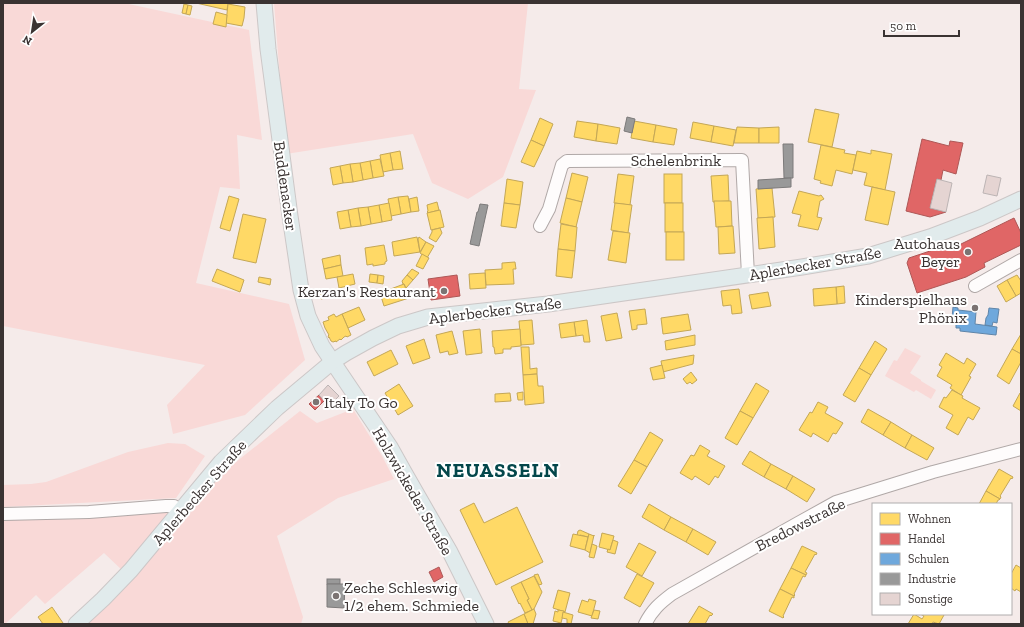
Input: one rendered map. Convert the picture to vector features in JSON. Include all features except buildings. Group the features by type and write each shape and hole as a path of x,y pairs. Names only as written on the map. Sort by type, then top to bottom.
{"main road":[{"name":"Buddenacker","path":"264,3 268,49 282,160 301,290 308,316 322,346 332,362"},
{"name":"Aplerbecker Straße","path":"76,624 131,570 221,462 277,408 332,362 350,350 398,326 428,317 548,304 802,267 875,254 930,238 980,218 1021,199"},
{"name":"Holzwickeder Straße","path":"332,362 390,447 450,552 486,624"}],"street":[{"name":"Schelenbrink","path":"540,226 549,209 562,165 567,161 742,160 748,274"},
{"path":"975,286 1021,260"},
{"name":"Bredowstraße","path":"645,624 650,614 672,594 836,502 933,472 1021,449"},
{"path":"3,514 89,512 166,506 174,506 180,511"}],"shaded area":[{"path":"3,3 124,3 249,30 262,140 237,135 240,189 220,187 196,283 289,304 305,360 245,415 173,434 167,405 205,365 3,326"},
{"path":"274,3 528,3 519,89 536,90 503,177 468,199 432,183 413,134 286,154"},
{"path":"905,348 921,356 910,373 936,390 931,399 916,390 914,392 885,376 894,360 897,361"},
{"path":"353,409 382,456 394,479 338,498 277,536 303,617 301,624 79,624 231,466 300,411 317,423"},
{"path":"168,443 185,444 205,456 176,498 3,507 3,485 46,482 128,452"},
{"path":"168,511 169,514 122,570 104,553 45,604 36,595 5,624 3,624 3,517"}],"place":[{"name":"Autohaus Beyer","path":"968,252"},
{"name":"Kerzan's Restaurant","path":"444,291"},
{"name":"Kinderspielhaus Phönix","path":"975,308"},
{"name":"Italy To Go","path":"316,402"},
{"name":"Zeche Schleswig 1/2 ehem. Schmiede","path":"336,596"}],"district":[{"name":"NEUASSELN","path":"498,470"}]}
